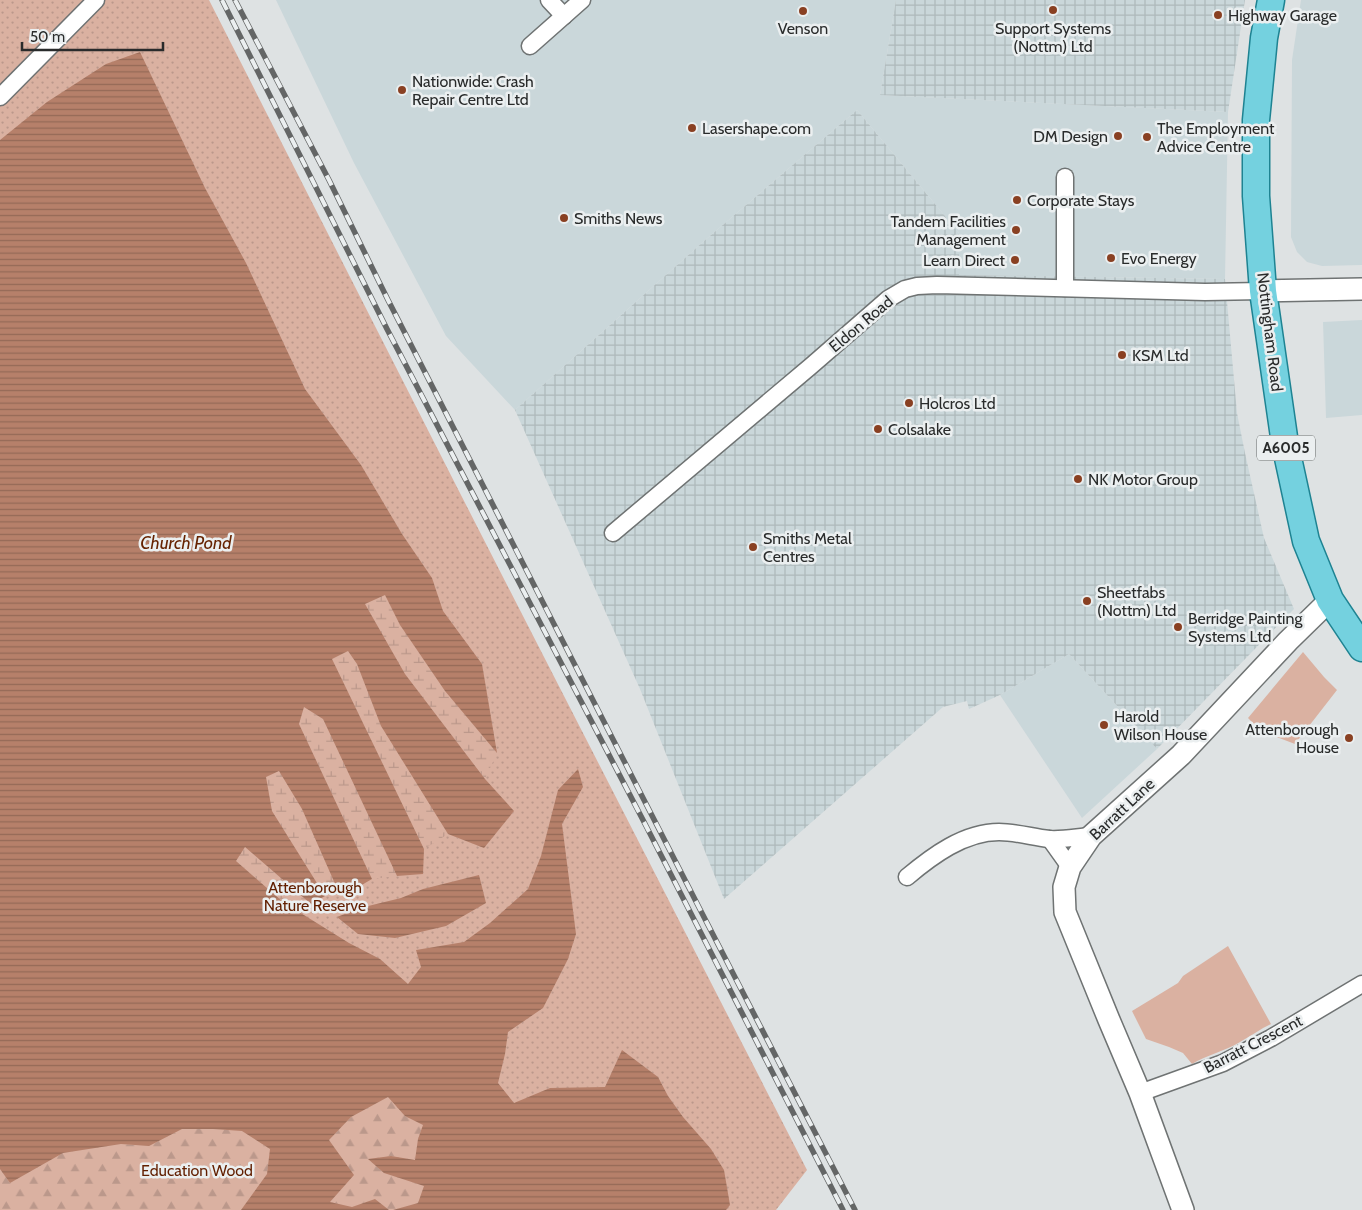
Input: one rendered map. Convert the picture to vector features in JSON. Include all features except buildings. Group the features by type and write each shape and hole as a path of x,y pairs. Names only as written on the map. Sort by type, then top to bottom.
{"main road":[{"name":"Nottingham Road","path":"1271,0 1264,38 1256,120 1256,196 1263,292 1285,444 1304,531 1330,600 1362,648"}],"street":[{"path":"0,97 96,0"},
{"path":"549,0 564,16"},
{"path":"530,46 582,0"},
{"path":"1065,288 1066,177"},
{"name":"Eldon Road","path":"613,533 888,299 905,289 937,285 1263,292"},
{"path":"1263,292 1362,289"},
{"name":"Barratt Lane","path":"1183,1210 1140,1093 1065,912 1064,887 1070,867 1091,836 1181,755 1288,641 1330,600"},
{"path":"907,877 926,861 974,836 997,832 1050,839 1091,836"},
{"path":"1050,839 1070,867"},
{"name":"Barratt Crescent","path":"1140,1093 1223,1063 1271,1038 1362,984"}],"shaded area":[{"path":"276,0 896,0 880,95 1228,112 1225,279 959,275 959,233 857,110 704,241 515,410 446,336 354,163"},
{"path":"896,0 1245,0 1228,112 880,95"},
{"path":"1301,0 1362,0 1362,265 1322,266 1307,262 1297,252 1291,237 1292,60"},
{"path":"857,110 959,233 959,275 1225,279 1237,413 1245,453 1264,538 1294,609 1157,749 1069,654 1000,695 969,709 967,701 943,707 724,899 640,689 515,410 704,241"},
{"path":"1362,320 1362,415 1326,418 1323,322"},
{"path":"1069,654 1157,749 1082,818 1000,695"}],"green space":[{"name":"Church Pond","path":"0,0 209,0 807,1170 776,1210 0,1210"},
{"name":"Attenborough Nature Reserve","path":"361,465 402,534 432,578 443,611 482,664 497,753 485,779 514,811 484,848 448,834 424,849 423,874 372,879 353,890 336,886 325,896 311,904 283,902 236,861"},
{"path":"1303,652 1337,690 1295,744 1261,731 1248,718"},
{"path":"1228,946 1271,1024 1234,1045 1192,1064 1183,1053 1146,1039 1132,1011 1178,983 1183,976"},
{"path":"388,1097 405,1116 423,1125 418,1139 415,1160 391,1156 368,1159 384,1173 424,1186 419,1203 389,1210 375,1199 352,1207 330,1202 329,1140 351,1117"},
{"name":"Education Wood","path":"182,1129 242,1131 270,1149 267,1174 241,1210 0,1210 0,1169 10,1183 63,1153 121,1144 149,1146"}],"water":[{"name":"Church Pond","path":"140,52 205,188 246,263 305,389 361,465 402,534 432,578 443,611 482,664 497,753 445,691 400,625 385,595 365,604 405,674 485,779 514,811 484,848 448,834 381,726 357,664 348,651 332,659 424,849 423,874 397,876 323,719 304,707 299,724 372,879 353,890 336,886 302,809 279,771 266,777 272,811 325,896 311,904 245,847 236,861 283,902 349,943 380,959 408,984 421,967 416,950 464,942 490,923 528,889 541,856 558,790 578,769 583,787 562,824 576,934 568,959 543,1008 508,1032 498,1083 514,1103 550,1088 605,1087 622,1050 658,1077 668,1096 683,1117 711,1149 724,1170 730,1205 726,1210 393,1210 418,1203 424,1186 384,1173 368,1159 391,1156 415,1160 418,1139 423,1125 405,1116 388,1097 351,1117 329,1140 354,1175 330,1202 352,1207 375,1199 389,1210 241,1210 267,1174 270,1149 242,1131 182,1129 149,1146 121,1144 63,1153 10,1183 0,1169 0,140 47,102 106,64"},
{"path":"479,875 486,903 446,926 395,938 358,934 337,917 360,908 401,898 423,889"}],"railway":[{"path":"222,0 387,329 643,820 843,1210"},
{"path":"235,0 329,180 388,300 855,1210"}],"place":[{"name":"Support Systems (Nottm) Ltd","path":"1053,10"},
{"name":"Venson","path":"803,11"},
{"name":"Highway Garage","path":"1218,15"},
{"name":"Nationwide: Crash Repair Centre Ltd","path":"402,90"},
{"name":"Lasershape.com","path":"692,128"},
{"name":"DM Design","path":"1118,136"},
{"name":"The Employment Advice Centre","path":"1147,137"},
{"name":"Corporate Stays","path":"1017,200"},
{"name":"Smiths News","path":"564,218"},
{"name":"Tandem Facilities Management","path":"1016,230"},
{"name":"Evo Energy","path":"1111,258"},
{"name":"Learn Direct","path":"1015,260"},
{"name":"KSM Ltd","path":"1122,355"},
{"name":"Holcros Ltd","path":"909,403"},
{"name":"Colsalake","path":"878,429"},
{"name":"NK Motor Group","path":"1078,479"},
{"name":"Smiths Metal Centres","path":"753,547"},
{"name":"Sheetfabs (Nottm) Ltd","path":"1087,601"},
{"name":"Berridge Painting Systems Ltd","path":"1178,627"},
{"name":"Harold Wilson House","path":"1104,725"},
{"name":"Attenborough House","path":"1349,738"}]}
